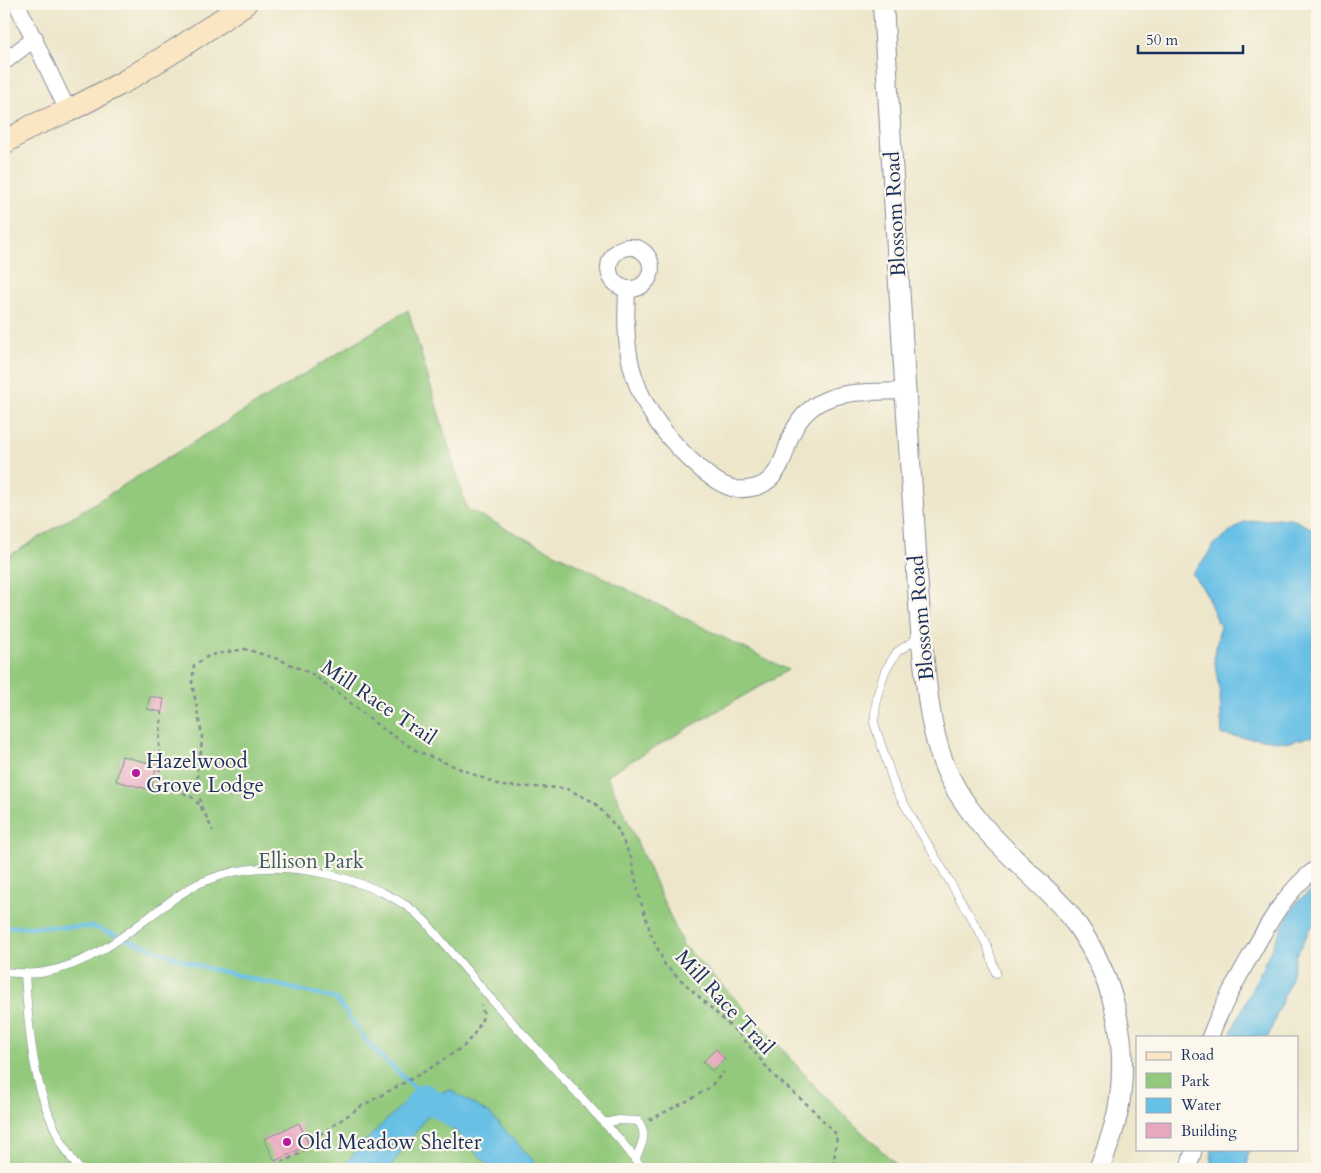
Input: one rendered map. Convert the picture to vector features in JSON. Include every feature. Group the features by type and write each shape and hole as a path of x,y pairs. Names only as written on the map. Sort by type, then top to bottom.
{"main road":[{"path":"4,142 32,126 68,111 122,83 245,4"},
{"path":"4,131 32,126"}],"street":[{"path":"17,4 35,38 68,111"},
{"name":"Blossom Road","path":"883,4 920,636 929,709 936,740 945,766 960,796 1006,851 1067,911 1087,940 1102,967 1121,1034 1122,1066 1120,1100 1110,1140 1099,1169"},
{"path":"4,62 35,38"},
{"path":"627,289 627,344 630,359 640,391 652,414 681,450 705,473 720,483 736,489 751,488 765,483 776,472 790,437 800,420 816,404 830,397 843,394 905,391"},
{"path":"1210,1036 1231,990 1266,927 1292,890 1317,868"},
{"path":"1188,1169 1194,1150"}],"lane":[{"path":"920,636 897,652 885,671 877,696 874,723 896,790 987,945 996,973"},
{"path":"4,972 44,973 83,961 112,944 190,888 225,874 247,869 276,867 312,871 354,881 414,910 491,999 604,1123 642,1169"},
{"path":"25,973 27,1012 34,1060 46,1112 58,1137 78,1169"},
{"path":"604,1123 631,1120 638,1121 641,1124 644,1137 635,1160"}],"path":[{"name":"Mill Race Trail","path":"202,810 197,764 201,752 202,735 192,683 194,666 210,655 245,649 312,674 380,726 417,751 502,786 565,788 594,802 617,828 632,858 639,896 651,934 665,964 742,1036 774,1076 809,1106 837,1135 833,1169"},
{"path":"160,787 159,742 162,712"},
{"path":"152,785 186,795 195,800 212,831"},
{"path":"267,1169 301,1153 316,1137 338,1122 458,1050 477,1030 484,1015 480,1000"},
{"path":"641,1124 703,1092 724,1072"}],"green space":[{"name":"Ellison Park","path":"408,310 467,509 788,670 607,775 683,945 769,1034 819,1091 901,1169 4,1169 4,559"}],"water":[{"path":"1290,518 1317,531 1317,735 1289,742 1222,735 1220,695 1214,658 1220,627 1205,591 1192,574 1215,543 1244,522"},
{"path":"1317,885 1317,921 1312,926 1296,955 1291,978 1268,1036 1231,1036 1232,1030 1284,923 1297,902"},
{"path":"450,1090 490,1114 541,1169 492,1169 454,1130 432,1113 425,1119 389,1169 341,1169 361,1145 405,1102"},
{"path":"1212,1150 1248,1150 1247,1169 1210,1169"}],"building":[{"path":"150,696 164,699 162,712 147,709"},
{"name":"Hazelwood Grove Lodge","path":"122,756 157,765 151,790 116,781"},
{"path":"716,1049 725,1059 712,1071 703,1062"},
{"name":"Old Meadow Shelter","path":"299,1123 309,1145 275,1161 264,1139"}],"waterway":[{"path":"4,927 94,927 199,966 336,999 372,1048 424,1096"},
{"path":"370,1169 424,1096 454,1116"}],"place":[{"name":"Hazelwood Grove Lodge","path":"136,773"},
{"name":"Old Meadow Shelter","path":"287,1142"}]}
